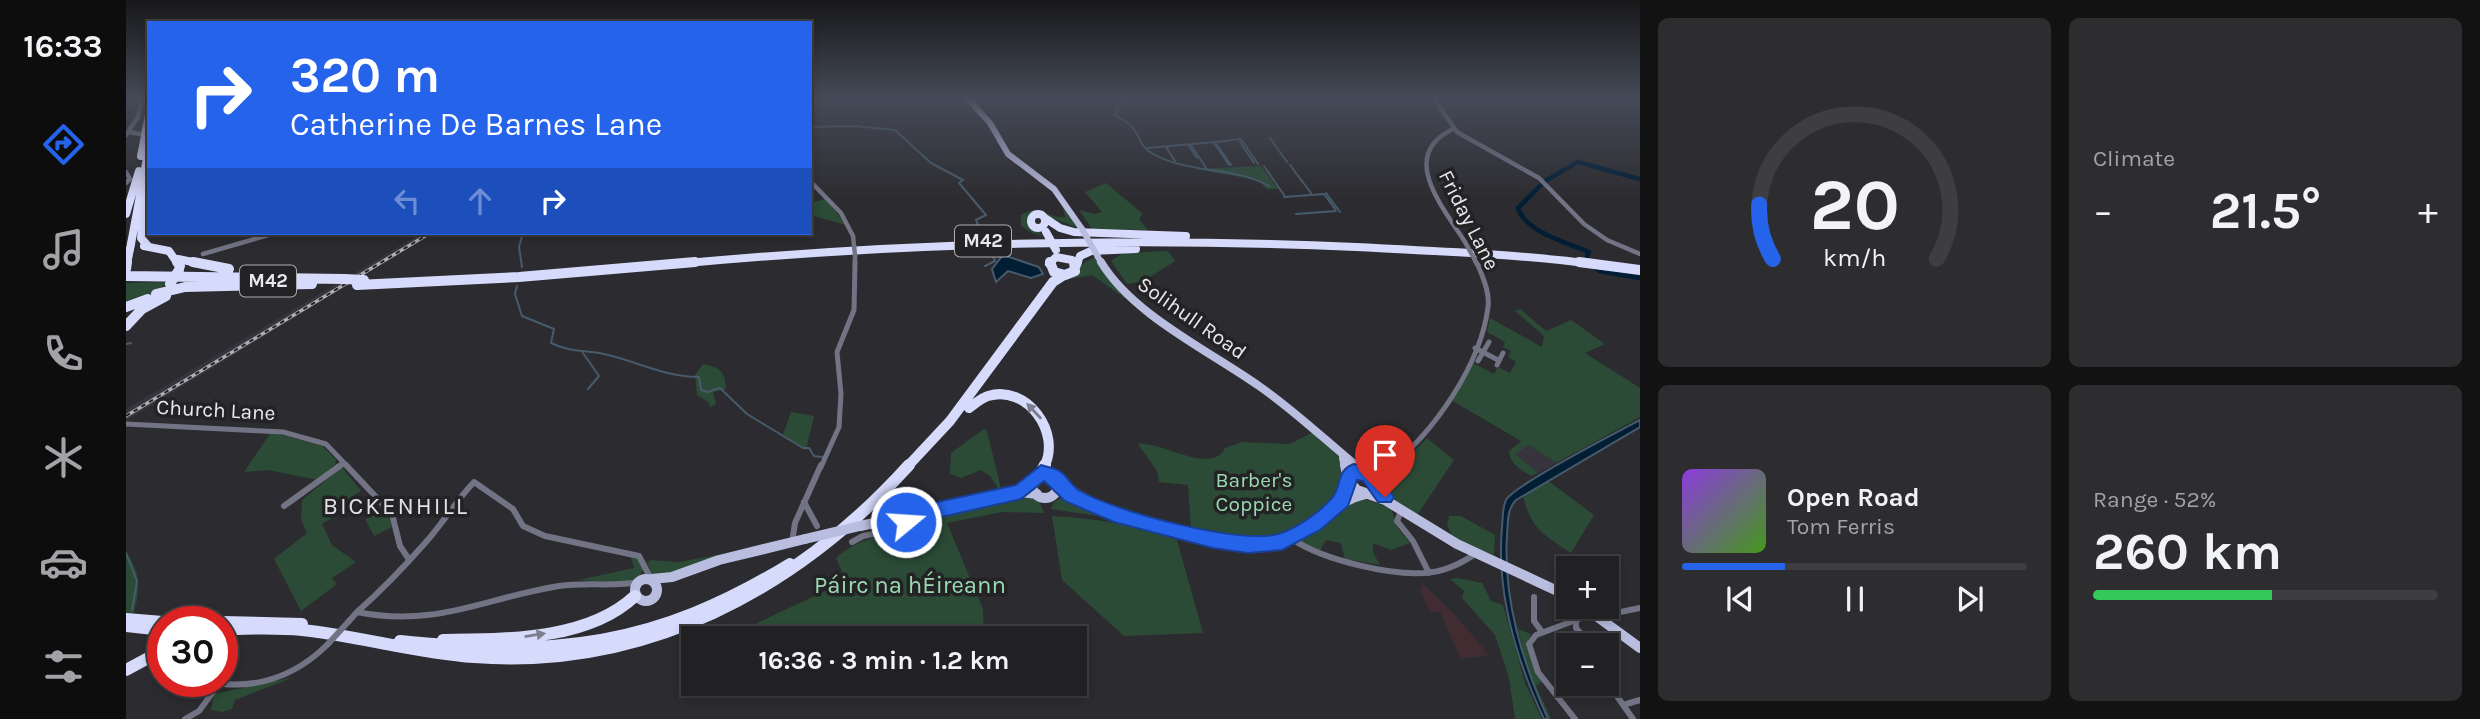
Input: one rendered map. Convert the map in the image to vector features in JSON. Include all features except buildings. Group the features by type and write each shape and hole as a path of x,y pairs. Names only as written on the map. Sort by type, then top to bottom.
{"highway":[{"path":"126,269 144,135"},
{"path":"126,214 147,154"},
{"path":"141,173 144,209 141,238 148,246"},
{"path":"1035,226 1045,226 1053,257 1064,275"},
{"name":"M42","path":"1045,226 1074,232 1492,251 1640,268"},
{"name":"M42","path":"361,282 470,277 917,244 1225,239"},
{"name":"M42","path":"126,278 469,281 774,256 931,247 1080,243 1262,244 1527,257 1640,268"},
{"name":"M42","path":"1076,265 1080,256 1091,251 1262,244"},
{"path":"128,246 148,246 169,251 179,265 336,281"},
{"path":"929,446 978,389 1053,282 1074,272 1076,265 1065,257 1053,257"},
{"path":"238,622 293,623 394,640 498,650 573,647 662,627 752,587 795,561 842,524 930,438 992,363 1052,276 1053,257"},
{"path":"126,324 153,296 170,284 179,265"},
{"path":"126,324 142,309 168,295 336,281"},
{"path":"126,307 185,287 253,286"},
{"path":"238,631 293,629 451,655 513,659 579,655 643,642 705,620 782,578 839,534 977,401 992,396 1012,396 1033,407 1044,423 1048,457 1041,473"},
{"path":"394,640 501,639 548,633 617,611 628,605 643,583"},
{"path":"126,619 147,621"},
{"path":"126,626 147,628"},
{"path":"126,670 147,659"}],"main road":[{"name":"Solihull Road","path":"996,133 1008,154 1054,189 1112,279 1132,300 1262,388 1364,472 1398,509"},
{"path":"1338,450 1354,488 1477,553 1556,590"},
{"path":"1341,501 1348,478 1354,471 1364,472"},
{"path":"1021,492 1032,478 1041,473 1051,475 1071,496"},
{"path":"1055,495 1059,482"},
{"path":"1030,483 1037,494"},
{"path":"643,583 672,577 719,560 805,539 1021,492 1046,497 1071,496 1124,517 1213,540 1248,544 1292,538 1341,501 1366,494 1377,485"},
{"path":"643,583 647,601 672,577"},
{"path":"643,583 657,583 658,590"},
{"path":"1599,619 1640,648"}],"street":[{"name":"Friday Lane","path":"1381,471 1415,445 1444,410 1484,327 1488,301 1478,265 1430,182 1424,162 1428,145 1444,133"},
{"path":"1459,133 1539,178 1590,229 1640,254"},
{"path":"127,135 144,135"},
{"path":"126,172 130,176 126,183"},
{"path":"792,543 792,529 839,427 841,394 837,352 855,310 855,255 850,223 812,183"},
{"path":"144,209 147,201"},
{"path":"203,254 269,235"},
{"path":"1478,361 1489,342"},
{"path":"1475,348 1497,362 1503,353"},
{"name":"Church Lane","path":"126,424 283,432 326,444 391,514 400,546 408,558"},
{"path":"284,506 302,495 334,467 344,464"},
{"path":"1364,472 1381,471 1377,485"},
{"path":"238,683 288,673 314,659 357,612 393,581 408,558 426,542 454,503 474,482 513,509 516,519 531,530 545,536 635,554 643,559 643,583 594,583 553,587 429,619 391,620 357,612"},
{"path":"804,502 817,526"},
{"path":"1398,509 1397,521 1413,541 1429,573"},
{"path":"852,542 863,536 903,528 905,517"},
{"path":"1292,538 1301,548 1317,553 1404,571 1444,571 1477,553"},
{"path":"1534,597 1534,621 1542,632"},
{"path":"1619,610 1640,608"},
{"path":"1556,695 1538,672 1529,651 1531,639 1542,632 1580,619"},
{"path":"1576,621 1576,628 1580,633"},
{"path":"1557,696 1575,719"},
{"path":"1614,696 1633,719"},
{"path":"185,719 202,712 211,697"},
{"path":"1623,705 1640,700"}],"shaded area":[{"path":"419,235 429,235 126,421 126,409"},
{"path":"1529,445 1556,463 1538,473 1514,454"},
{"path":"1421,582 1455,615 1489,655 1461,659 1440,612 1430,612 1419,589 1422,589"}],"green space":[{"path":"1261,166 1278,189 1267,189 1257,180 1195,169"},
{"path":"1106,183 1143,214 1139,219 1148,230 1092,229 1079,210 1094,214 1102,212 1085,192"},
{"path":"826,199 846,225 812,216 812,202"},
{"path":"1062,205 1080,229 1042,214 1031,215 1026,220 1043,236 1021,226 1021,215 1028,211 1065,217"},
{"path":"1168,251 1175,261 1144,281 1127,284 1111,261 1123,253"},
{"path":"1095,257 1133,304 1092,275 1058,281"},
{"path":"169,282 152,295 126,306 126,283"},
{"path":"1520,309 1546,331 1571,320 1605,344 1585,353 1640,388 1640,417 1556,463 1529,445 1515,454 1538,473 1531,476 1516,466 1510,456 1509,451 1521,441 1451,400 1473,363 1494,374 1498,367 1510,373 1516,362 1508,357 1511,351 1503,347 1505,342 1487,332 1490,318 1542,347 1544,336 1515,311"},
{"path":"703,364 714,367 723,374 726,389 713,392 716,404 710,407 708,402 697,395 695,375"},
{"path":"791,412 814,416 806,450 783,435"},
{"path":"984,429 987,431 1001,489 999,490 990,476 981,470 961,478 950,474 951,453"},
{"path":"271,432 323,446 336,460 335,465 318,480 268,470 244,472"},
{"name":"Barber's Coppice","path":"1313,432 1340,458 1342,491 1324,510 1291,534 1256,541 1191,529 1188,485 1159,482 1157,471 1138,444 1209,459 1218,456 1225,448 1243,442 1290,444"},
{"path":"1427,438 1454,460 1416,517 1396,503 1381,486 1385,473 1403,462"},
{"path":"342,467 361,491 353,496 356,499 345,506 346,509 322,524 332,545 356,562 332,578 337,584 301,611 274,559 307,533 301,519 302,500"},
{"path":"1547,480 1594,515 1571,553 1540,530 1526,507 1523,496"},
{"name":"Páirc na hÉireann","path":"1025,496 1038,499 1044,513 1002,512 947,523 983,609 984,626 758,626 757,623 846,581 836,558 844,551 872,538 912,530 917,521"},
{"path":"1063,497 1110,515 1111,518 1051,509 1054,502"},
{"path":"1364,499 1391,508 1398,528 1410,543 1391,550 1373,543 1373,552 1380,565 1345,559 1341,543 1326,540 1319,552 1301,544 1301,538 1343,503"},
{"path":"382,508 392,527 374,536 365,519"},
{"path":"1052,516 1116,523 1177,540 1203,633 1124,636 1062,580"},
{"path":"1449,516 1461,516 1495,535 1494,555 1455,540 1447,526"},
{"path":"126,552 135,568 138,583 133,616 126,616"},
{"path":"630,554 641,560 643,569 638,579 631,583 578,580 634,568"},
{"path":"717,555 717,559 665,576 652,574 647,563 650,560 679,562"},
{"path":"1450,579 1482,583 1491,601 1503,605 1525,683 1542,719 1515,719 1509,678 1495,635 1462,598 1464,591"},
{"path":"1518,629 1531,634 1526,646 1542,682 1536,686 1551,719 1548,719 1529,676"},
{"path":"294,677 235,700 232,709 222,712 211,710 213,697 238,697 238,689"}],"water":[{"path":"1003,255 1039,267 1043,274 1031,278 1008,271 996,282 992,269"},
{"path":"1640,420 1640,427 1516,500 1509,512 1507,559 1511,606 1530,675 1548,719 1544,719 1517,649 1505,601 1501,552 1505,503 1528,482"}],"waterway":[{"path":"898,133 931,163 963,180 959,183 986,215 976,220 983,236"},
{"path":"1136,133 1145,148 1167,160 1181,165 1241,175 1269,186"},
{"path":"1270,138 1287,162"},
{"path":"1215,142 1241,139 1258,164"},
{"path":"1147,148 1215,142"},
{"path":"1215,142 1231,165"},
{"path":"1240,142 1254,163"},
{"path":"1214,143 1229,165"},
{"path":"1191,145 1206,168"},
{"path":"1189,146 1197,158"},
{"path":"1166,147 1175,161"},
{"path":"1587,256 1589,252 1529,224 1518,208 1545,181 1578,162 1640,179"},
{"path":"1290,165 1311,193"},
{"path":"1264,166 1284,195"},
{"path":"1326,193 1340,212"},
{"path":"1284,197 1324,194 1335,209"},
{"path":"1296,214 1336,211"},
{"path":"522,235 519,247 522,267"},
{"path":"985,266 995,261 989,248"},
{"path":"1594,266 1600,271 1640,278"},
{"path":"517,286 515,294 522,316 554,329 551,343 616,357 674,374 699,377 701,390 707,392 720,388 747,414 803,448 809,448 814,456 822,457"},
{"path":"126,344 131,343"},
{"path":"583,353 599,376 588,389"},
{"path":"126,553 137,581 132,610"}],"railway":[{"path":"126,416 427,235"}],"district":[{"name":"BICKENHILL","path":"396,506"}],"route":[{"path":"906,522 905,517 1021,492 1034,475 1041,473 1055,477 1071,496 1114,514 1233,543 1267,544 1292,538 1341,501 1348,477 1354,471 1368,474 1385,497"}]}
